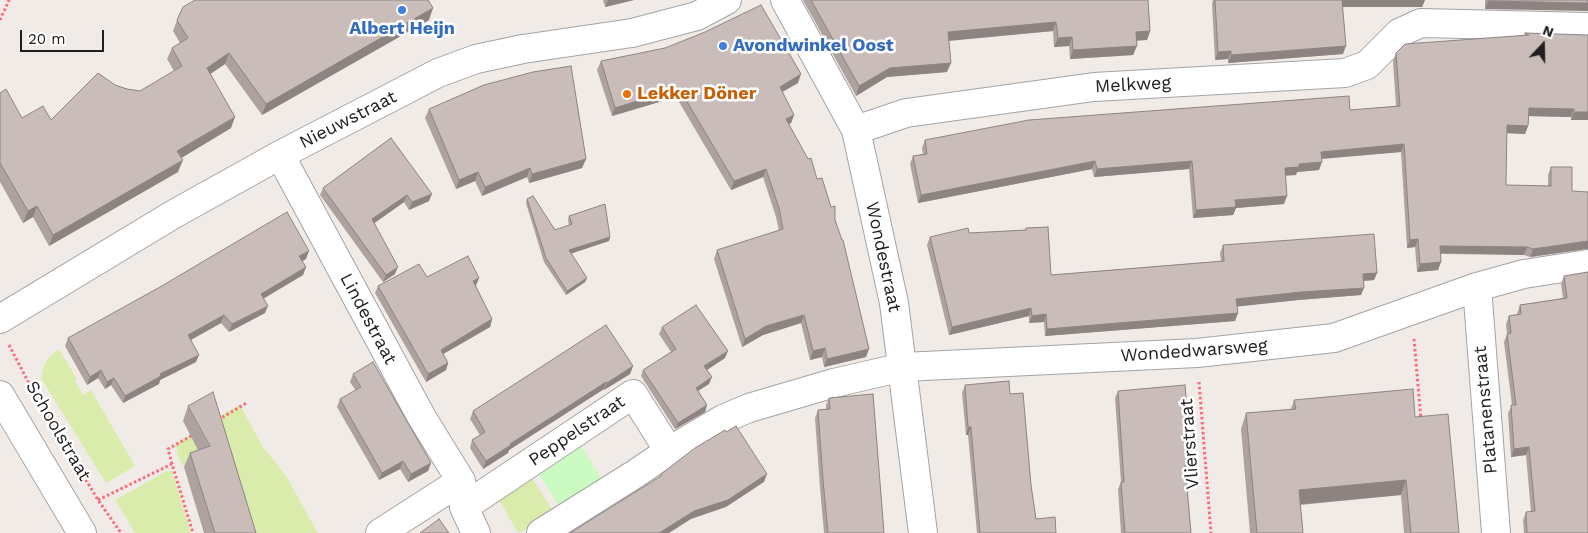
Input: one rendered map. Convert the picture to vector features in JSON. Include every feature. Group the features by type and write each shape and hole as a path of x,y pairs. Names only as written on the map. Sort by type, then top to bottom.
{"street":[{"name":"Nieuwstraat","path":"4,331 174,214 280,154 438,73 476,59 632,33 697,16 727,0"},
{"name":"Wondestraat","path":"785,0 856,130 894,304 923,533"},
{"name":"Melkweg","path":"856,130 906,113 1094,86 1345,73 1367,65 1399,33 1421,23 1588,27"},
{"name":"Lindestraat","path":"280,154 462,494 476,533"},
{"name":"Wondedwarsweg","path":"903,367 1197,353 1334,338 1476,287 1524,274 1588,264"},
{"name":"Platanenstraat","path":"1476,287 1496,533"},
{"path":"541,533 669,451 723,419 749,408 834,383 903,367"},
{"name":"Peppelstraat","path":"462,494 633,394 669,451"},
{"name":"Schoolstraat","path":"0,395 82,533"},
{"path":"380,533 462,494"}],"path":[{"path":"0,20 9,0"},
{"path":"1412,311 1422,426"},
{"name":"Schoolstraat","path":"4,331 34,393 98,500 121,533"},
{"name":"Vlierstraat","path":"1197,353 1211,533"},
{"path":"216,421 248,402"},
{"path":"193,533 168,449 200,430"},
{"path":"98,500 172,464"}],"green space":[{"path":"59,349 77,379 75,381 83,395 91,390 135,466 106,483 41,378 44,366 50,356"},
{"path":"240,405 263,447 286,476 318,533 246,533 222,456 184,467 174,445"},
{"path":"581,446 601,478 559,506 538,473"},
{"path":"167,471 172,471 191,533 135,533 115,500"},
{"path":"528,472 555,514 541,523 518,533 495,493"}],"building":[{"path":"195,0 428,0 433,8 266,104 229,53 207,68 235,117 177,151 183,160 53,235 37,206 28,211 0,163 0,93 6,89 22,118 43,106 51,120 98,73 115,85 140,91 182,66 172,48 188,38 177,20 183,7"},
{"path":"811,0 1148,0 1150,31 1136,32 1137,46 1073,50 1072,37 1058,38 1056,22 948,32 951,63 890,68 859,86"},
{"path":"1215,0 1342,0 1346,46 1231,55 1231,51 1218,52"},
{"path":"1588,0 1588,3 1488,1"},
{"path":"761,5 801,74 780,87 794,115 786,119 808,159 811,158 817,179 822,178 831,207 835,206 835,220 843,240 869,349 827,359 825,348 813,351 804,315 766,326 745,339 717,250 783,229 779,208 766,169 734,181 679,88 615,108 601,61 665,48 705,32"},
{"path":"1525,33 1588,35 1588,112 1574,112 1574,109 1529,108 1528,126 1507,125 1506,185 1551,186 1551,167 1572,167 1572,191 1588,192 1588,241 1533,249 1527,247 1440,246 1441,262 1420,264 1418,239 1410,240 1404,144 1321,152 1322,162 1299,164 1299,167 1285,168 1287,196 1235,200 1236,207 1196,210 1192,161 1097,169 1095,161 921,195 913,156 927,154 925,140 1029,120 1349,96 1350,110 1400,106 1396,53 1405,44 1529,35"},
{"path":"571,66 586,159 532,174 530,168 485,187 478,172 459,180 429,109 484,85 533,72"},
{"path":"391,138 432,194 412,202 407,195 372,219 398,267 386,275 323,188"},
{"path":"533,196 555,230 572,224 569,216 605,204 610,237 569,250 587,278 567,291 546,258 527,199"},
{"path":"287,212 309,251 299,256 306,267 261,294 268,306 232,324 224,315 188,335 199,355 160,374 161,376 125,396 114,378 107,382 101,370 90,377 68,338 160,287"},
{"path":"1048,227 1051,275 1224,261 1223,245 1374,234 1377,273 1363,274 1364,288 1236,299 1238,313 1047,329 1046,314 1032,316 1031,308 952,327 930,237 968,228 969,233"},
{"path":"468,256 479,278 473,281 492,319 441,350 448,363 428,374 378,286 419,264 427,277"},
{"path":"1588,272 1588,533 1527,533 1526,512 1535,511 1529,447 1514,449 1511,405 1516,405 1507,334 1511,333 1509,316 1521,314 1520,305 1567,298 1564,276"},
{"path":"696,305 728,351 704,366 712,377 696,388 707,405 678,423 643,370 676,349 662,327"},
{"path":"606,325 633,366 486,461 472,440 485,432 473,411"},
{"path":"373,362 431,463 411,474 403,461 382,473 340,399 361,387 353,374"},
{"path":"1009,381 1010,394 1023,393 1036,519 1055,517 1056,533 980,533 971,427 968,427 965,385"},
{"path":"1185,385 1192,465 1185,465 1191,533 1125,533 1121,482 1124,482 1118,391"},
{"path":"1413,389 1415,417 1448,414 1459,533 1411,533 1406,480 1299,490 1303,533 1257,533 1246,413 1296,409 1294,400"},
{"path":"213,392 256,533 215,533 190,453 210,446 188,406"},
{"path":"873,394 884,533 828,533 818,410 830,409 829,398"},
{"path":"736,426 767,474 728,500 694,511 659,533 570,533 661,476 661,474 695,448 725,430 726,432"},
{"path":"439,519 449,533 420,533"}],"place":[{"name":"Albert Heijn","path":"402,10"},
{"name":"Avondwinkel Oost","path":"723,46"},
{"name":"Lekker Döner","path":"627,94"}]}
